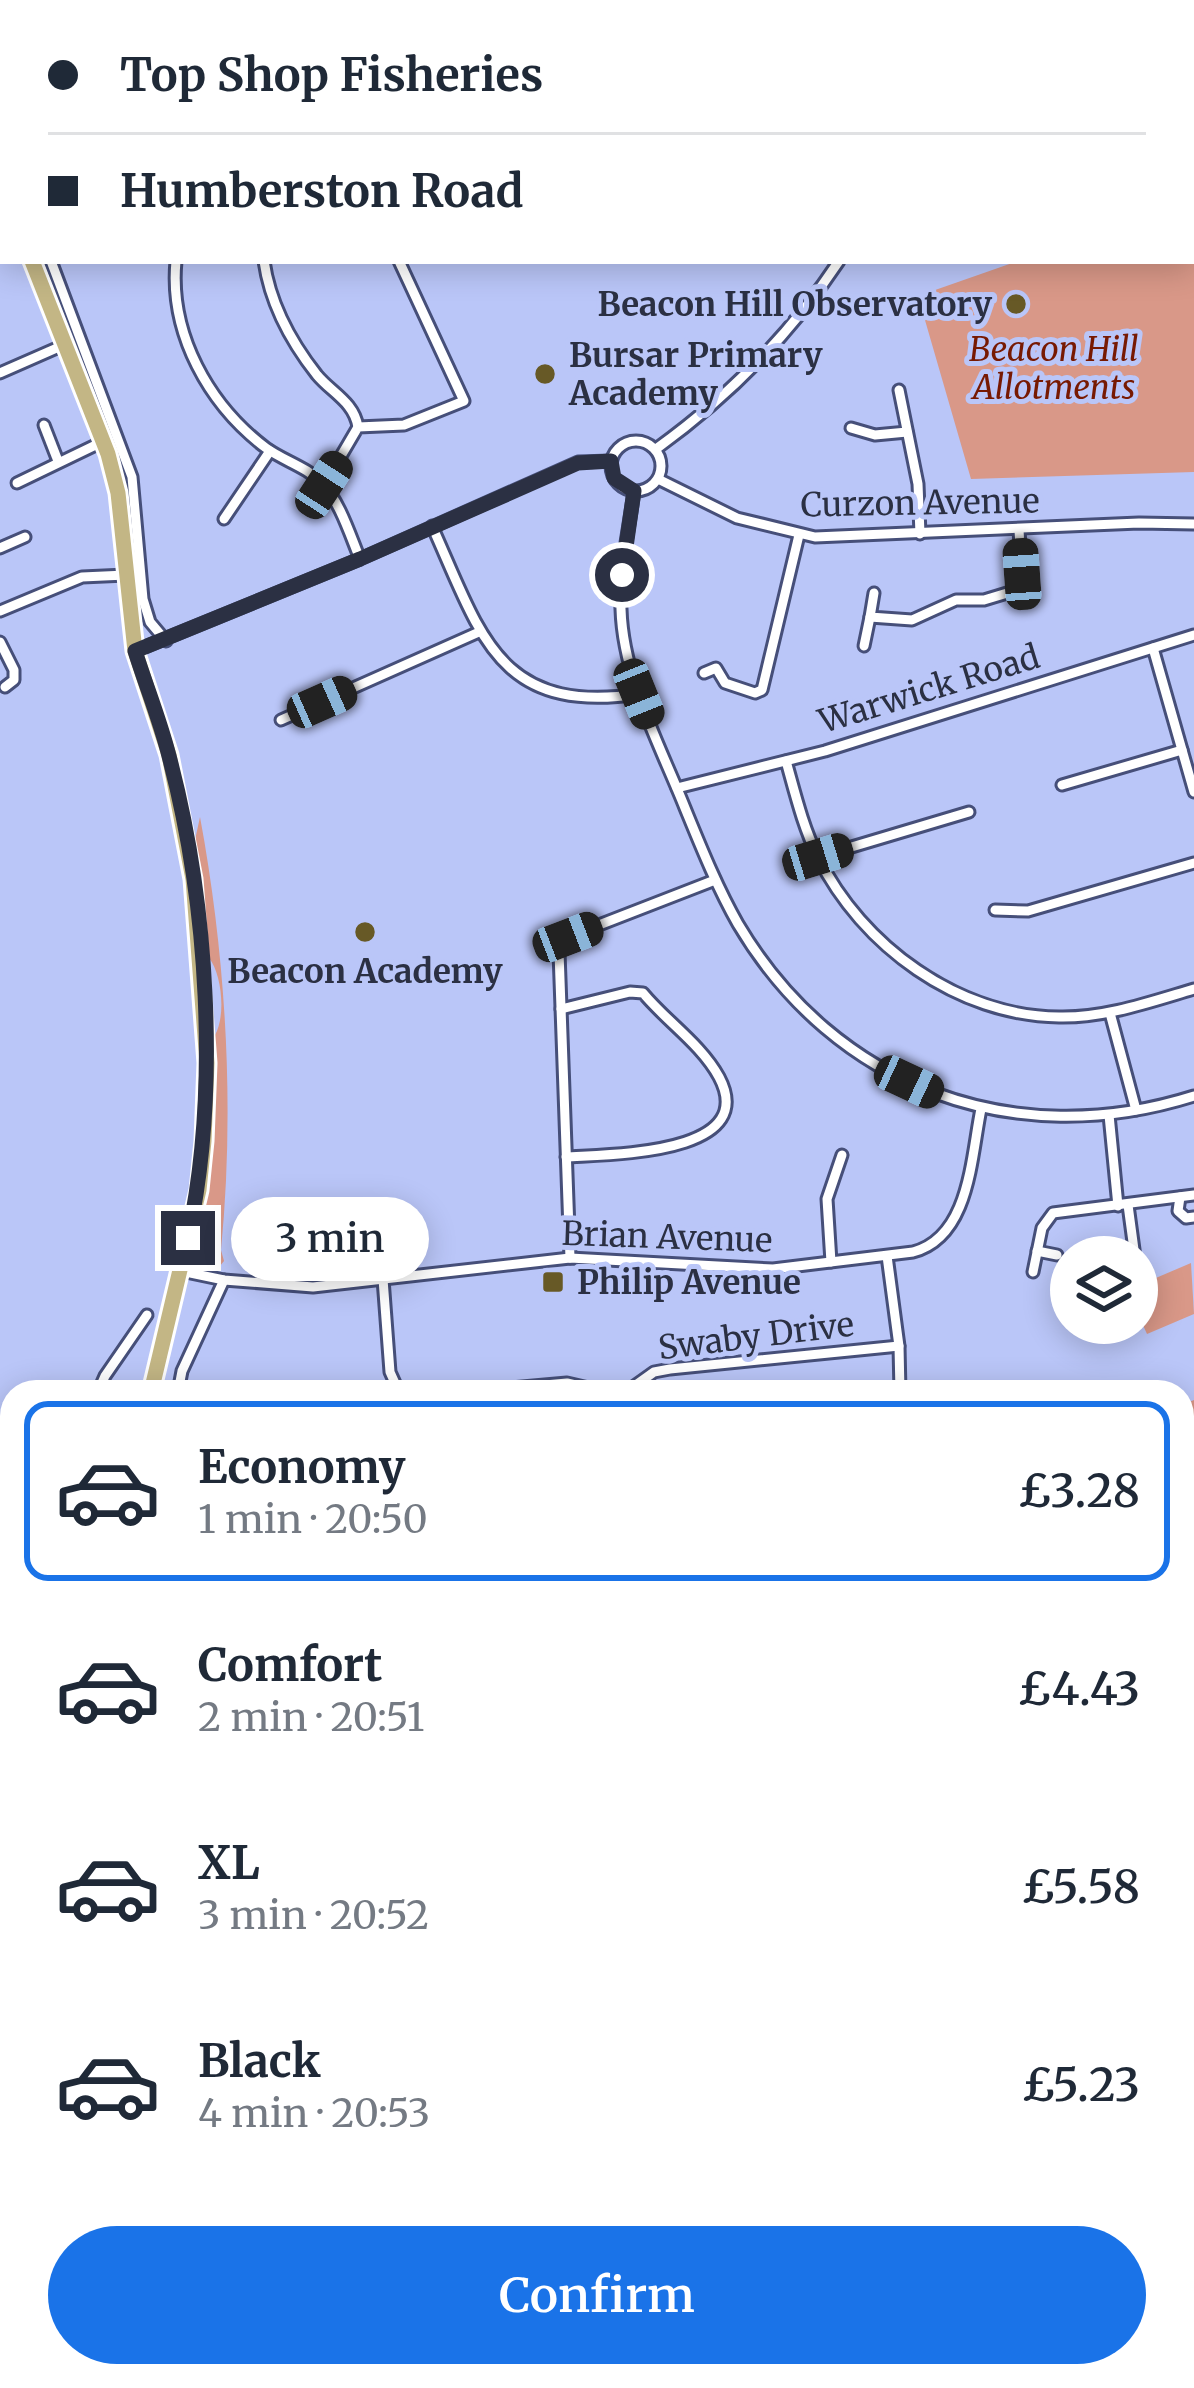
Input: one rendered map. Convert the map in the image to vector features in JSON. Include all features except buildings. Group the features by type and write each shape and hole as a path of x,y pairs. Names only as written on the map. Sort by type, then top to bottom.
{"main road":[{"path":"33,264 104,441 118,493 135,651 169,755 187,841 207,1063 204,1141 199,1190 154,1380"}],"street":[{"path":"52,264 132,477 142,599 150,622 166,641"},
{"path":"176,264 176,304 204,380 231,417 270,451 324,485 360,559"},
{"path":"265,264 282,319 320,378 349,404 358,428"},
{"path":"358,428 404,425 464,401 400,264"},
{"path":"656,449 773,348 837,264"},
{"path":"0,373 66,344"},
{"path":"899,389 918,484 920,534"},
{"path":"44,425 58,461"},
{"path":"324,485 358,428"},
{"path":"850,428 875,435 907,432"},
{"path":"17,483 104,441"},
{"path":"135,651 578,463 611,461 626,442 642,441 656,449 662,464 658,479 634,491 614,478 611,461"},
{"path":"224,519 270,451"},
{"name":"Curzon Avenue","path":"658,479 737,518 800,536 1194,524"},
{"path":"634,491 620,604 639,694 715,880 767,967 801,1005 838,1038 909,1082 981,1109 1049,1119 1108,1115 1194,1096"},
{"path":"218,499 231,508"},
{"path":"432,526 479,632 513,672 559,696 602,700 639,694"},
{"path":"869,617 912,620 956,600 984,600 1017,590 1022,579 1019,530"},
{"path":"0,548 25,536"},
{"path":"704,673 716,668 725,682 755,693 762,690 800,536"},
{"path":"0,611 82,577 127,575"},
{"path":"864,646 874,593"},
{"path":"281,719 479,632"},
{"name":"Warwick Road","path":"677,788 786,761 1194,635"},
{"path":"0,641 15,674 5,686"},
{"path":"1153,648 1194,792"},
{"path":"1062,784 1182,750"},
{"path":"786,761 818,857 840,895 898,956 948,989 999,1009 1063,1018 1110,1013 1194,989"},
{"path":"818,857 969,812"},
{"path":"995,910 1028,910 1194,863"},
{"path":"570,1258 559,952 568,937 715,880"},
{"path":"561,1009 643,993 709,1061 725,1096 721,1116 698,1140 566,1157"},
{"path":"1110,1013 1136,1110"},
{"name":"Brian Avenue","path":"181,1271 224,1280 313,1287 570,1258 773,1269 924,1249 950,1227 960,1206 981,1109"},
{"path":"1108,1115 1131,1236"},
{"path":"831,1262 827,1199 842,1155"},
{"path":"1033,1272 1048,1215 1194,1195"},
{"path":"1180,1197 1178,1211 1186,1218 1194,1217"},
{"path":"1037,1251 1050,1254"},
{"path":"886,1256 900,1380"},
{"path":"180,1380 224,1280"},
{"path":"383,1280 394,1380"},
{"path":"103,1380 148,1315"},
{"name":"Swaby Drive","path":"643,1380 670,1369 899,1346"}],"green space":[{"name":"Beacon Hill Allotments","path":"1009,264 1194,264 1194,472 971,479 918,296"},
{"path":"200,817 222,978 227,1087 224,1261 207,1267 199,1255 221,1007 220,984 209,958 195,840"},
{"path":"1191,1263 1194,1314 1158,1329 1158,1277"}],"place":[{"name":"Beacon Hill Observatory","path":"1016,304"},
{"name":"Bursar Primary Academy","path":"545,374"},
{"name":"Beacon Academy","path":"365,932"},
{"name":"Philip Avenue","path":"553,1282"}],"route":[{"path":"188,1238 199,1190 207,1063 193,879 169,755 135,651 578,463 611,461 614,478 634,491 622,575"}]}
